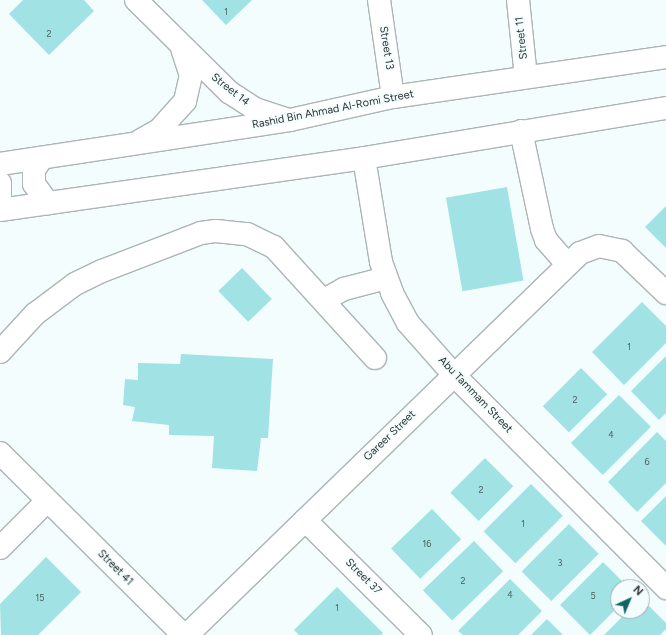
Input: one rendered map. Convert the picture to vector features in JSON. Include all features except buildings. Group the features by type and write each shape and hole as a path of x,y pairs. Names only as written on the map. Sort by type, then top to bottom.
{"street":[{"name":"Street 14","path":"136,0 180,44 241,101 255,109 290,120"},
{"name":"Street 13","path":"379,0 393,97"},
{"name":"Street 11","path":"518,0 526,77"},
{"name":"Street 14","path":"127,145 159,130 185,101 191,76 180,44"},
{"name":"Rashid Bin Ahmad Al-Romi Street","path":"0,164 290,120 393,97 666,57"},
{"path":"0,210 364,158 666,108"},
{"path":"521,131 542,229 546,240 567,264"},
{"path":"42,158 34,170 34,184 48,203"},
{"name":"Abu Tammam Street","path":"364,158 386,278 408,323 454,374 666,588"},
{"path":"0,183 0,200"},
{"path":"0,352 35,314 75,284 102,271 201,233 232,231 261,240 286,257 375,358"},
{"name":"Gareer Street","path":"187,635 580,253 599,246 609,246 628,255 666,293"},
{"path":"324,300 344,289 386,278"},
{"name":"Street 41","path":"0,453 183,635"},
{"path":"0,548 47,500"},
{"name":"Street 37","path":"305,520 421,635"}]}
